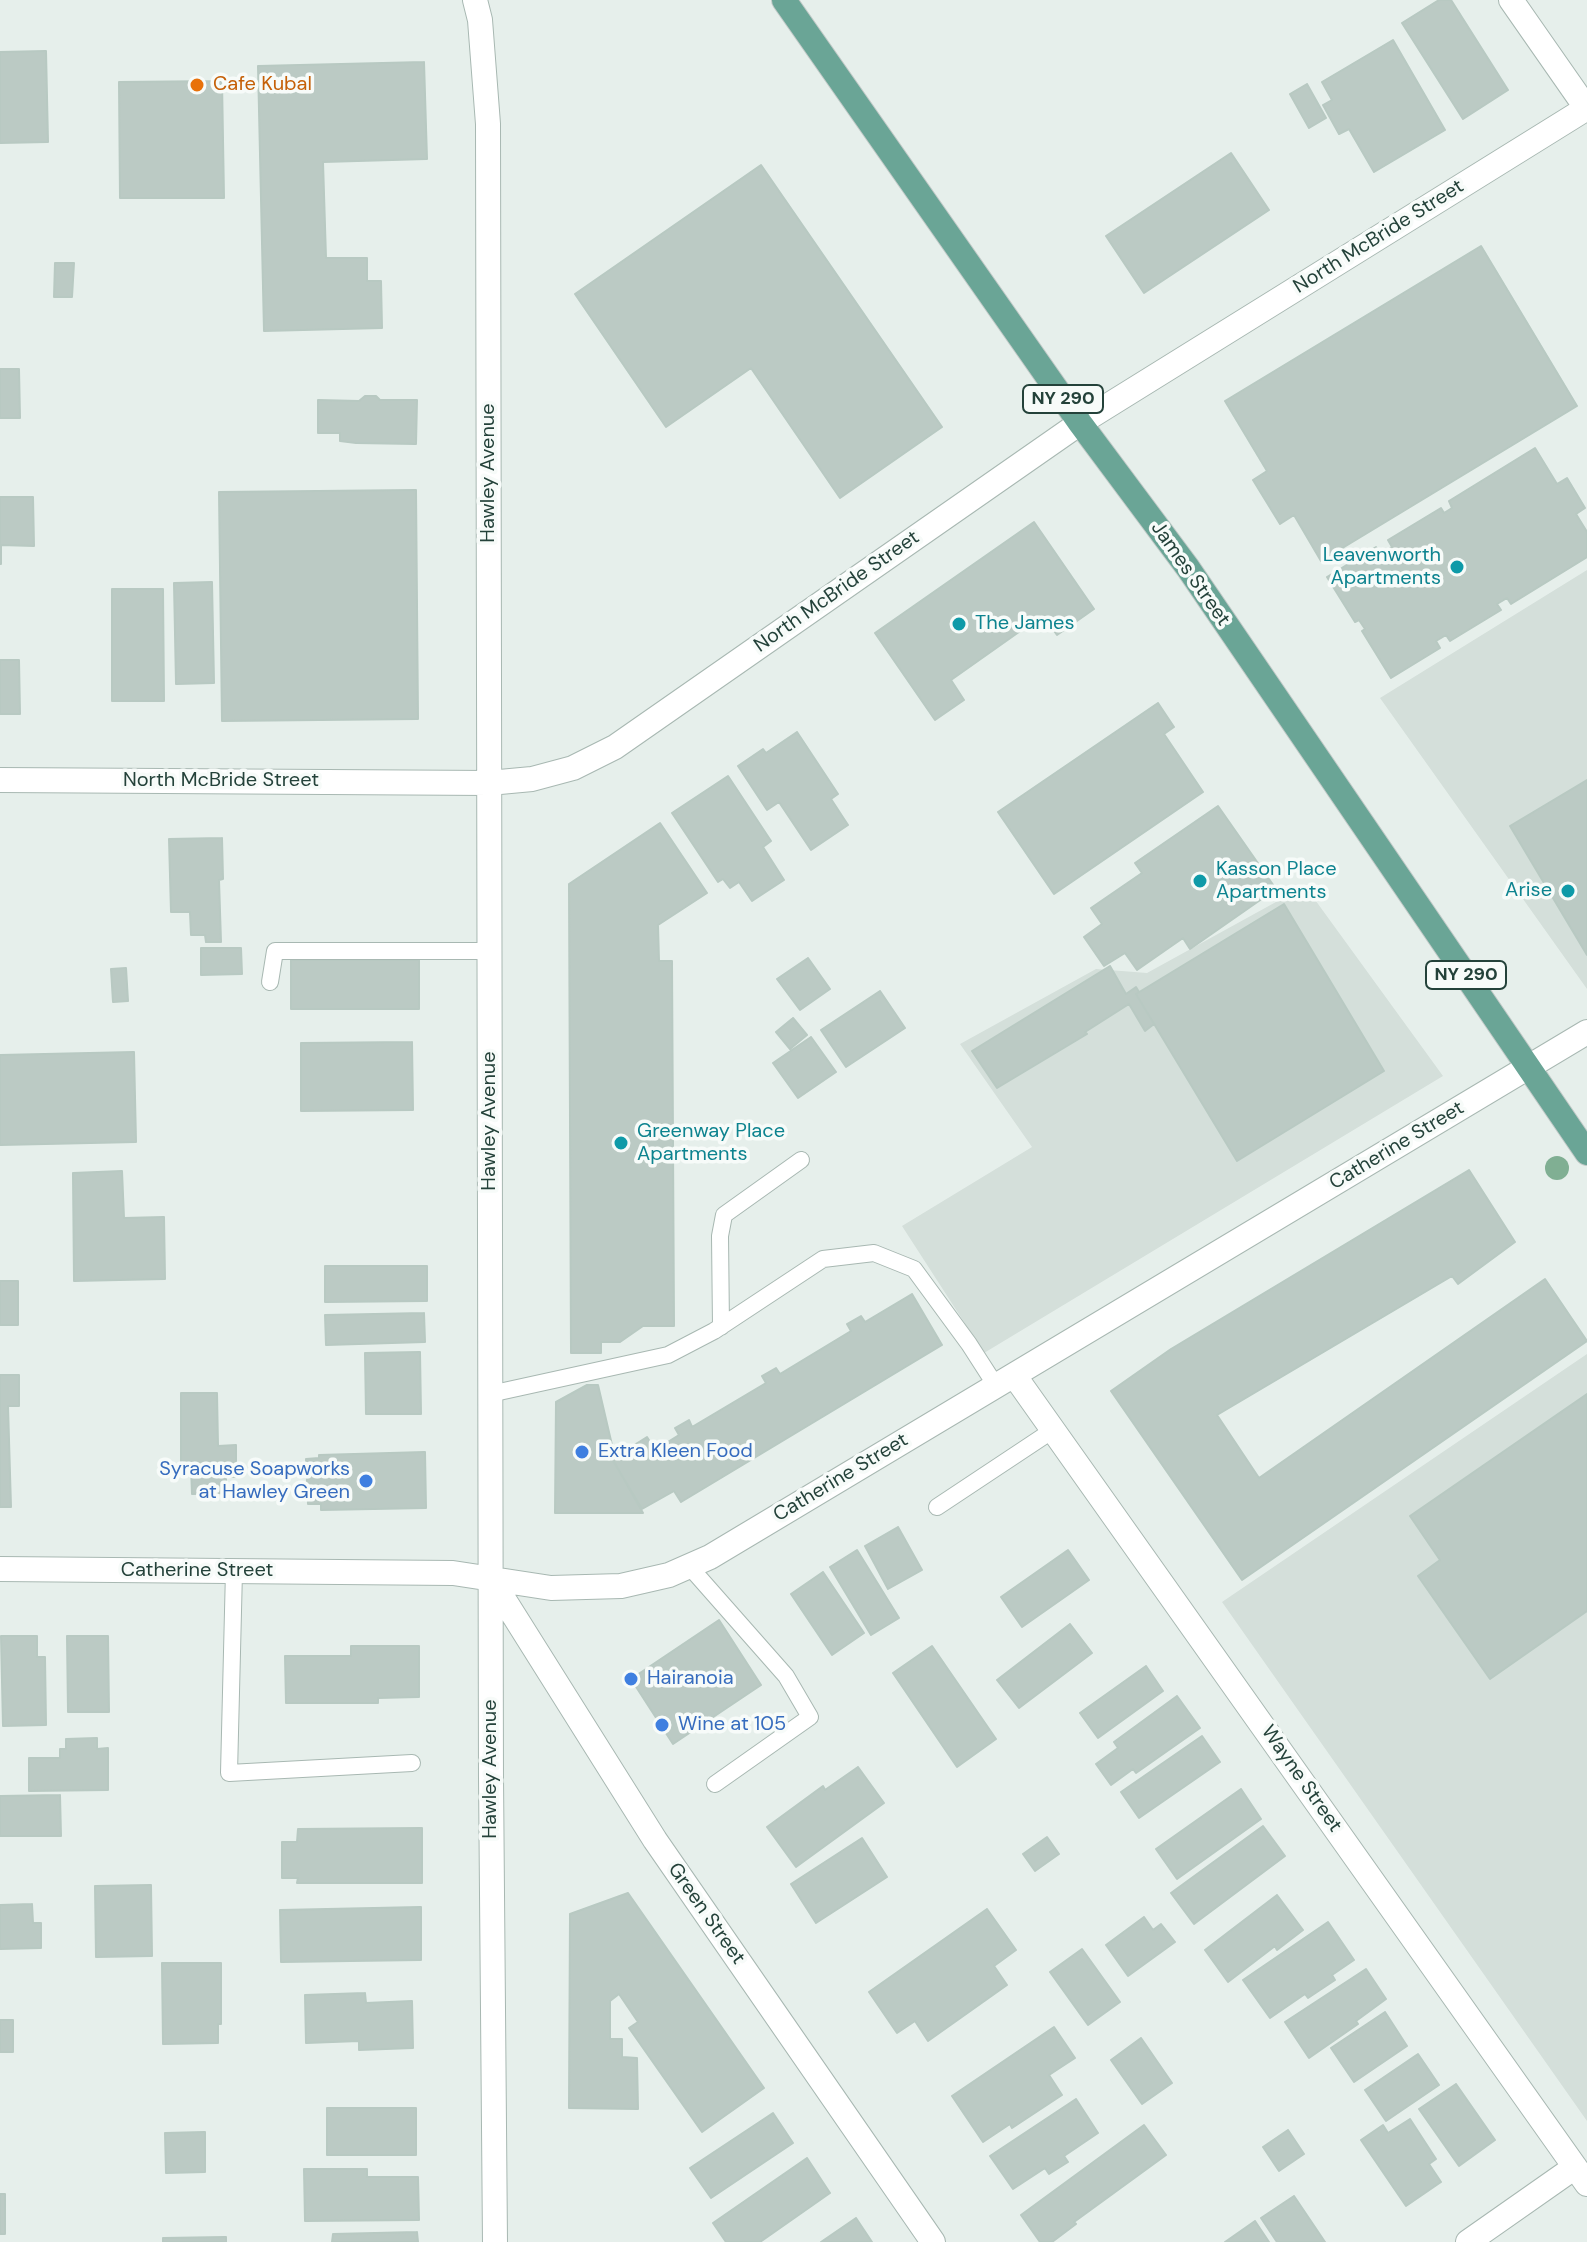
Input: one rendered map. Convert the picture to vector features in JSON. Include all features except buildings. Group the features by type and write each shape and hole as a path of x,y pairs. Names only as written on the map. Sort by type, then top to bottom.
{"main road":[{"name":"James Street","path":"784,0 1080,423 1188,568 1587,1153"}],"street":[{"name":"Hawley Avenue","path":"475,0 480,20 488,124 495,2242"},
{"path":"1511,0 1587,108"},
{"name":"North McBride Street","path":"0,780 489,783 532,779 573,768 615,747 1080,423 1587,108"},
{"name":"Catherine Street","path":"0,1569 453,1573 551,1588 621,1586 669,1575 724,1549 1587,1032"},
{"name":"Wayne Street","path":"1005,1380 1053,1430 1581,2175"},
{"name":"Green Street","path":"491,1579 655,1840 933,2242"},
{"path":"1468,2242 1581,2175"}],"lane":[{"path":"270,982 275,951 489,951"},
{"path":"721,1327 720,1236 724,1215 801,1160"},
{"path":"490,1394 668,1355 721,1327 823,1259 874,1253 914,1269 969,1344 1005,1380"},
{"path":"937,1507 1053,1430"},
{"path":"689,1566 786,1676 810,1717 715,1784"},
{"path":"234,1571 229,1773 412,1763"}],"shaded area":[{"path":"1587,570 1587,989 1380,698"},
{"path":"1305,886 1443,1076 984,1353 902,1226 1032,1147 960,1044 1096,969 1147,973"},
{"path":"1587,1354 1587,2121 1222,1602"}],"place":[{"name":"Cafe Kubal","path":"197,85"},
{"name":"Leavenworth Apartments","path":"1457,567"},
{"name":"The James","path":"959,624"},
{"name":"Kasson Place Apartments","path":"1200,881"},
{"name":"Arise","path":"1568,891"},
{"name":"Greenway Place Apartments","path":"621,1143"},
{"name":"Extra Kleen Food","path":"582,1452"},
{"name":"Syracuse Soapworks at Hawley Green","path":"366,1481"},
{"name":"Hairanoia","path":"631,1679"},
{"name":"Wine at 105","path":"662,1725"}]}
